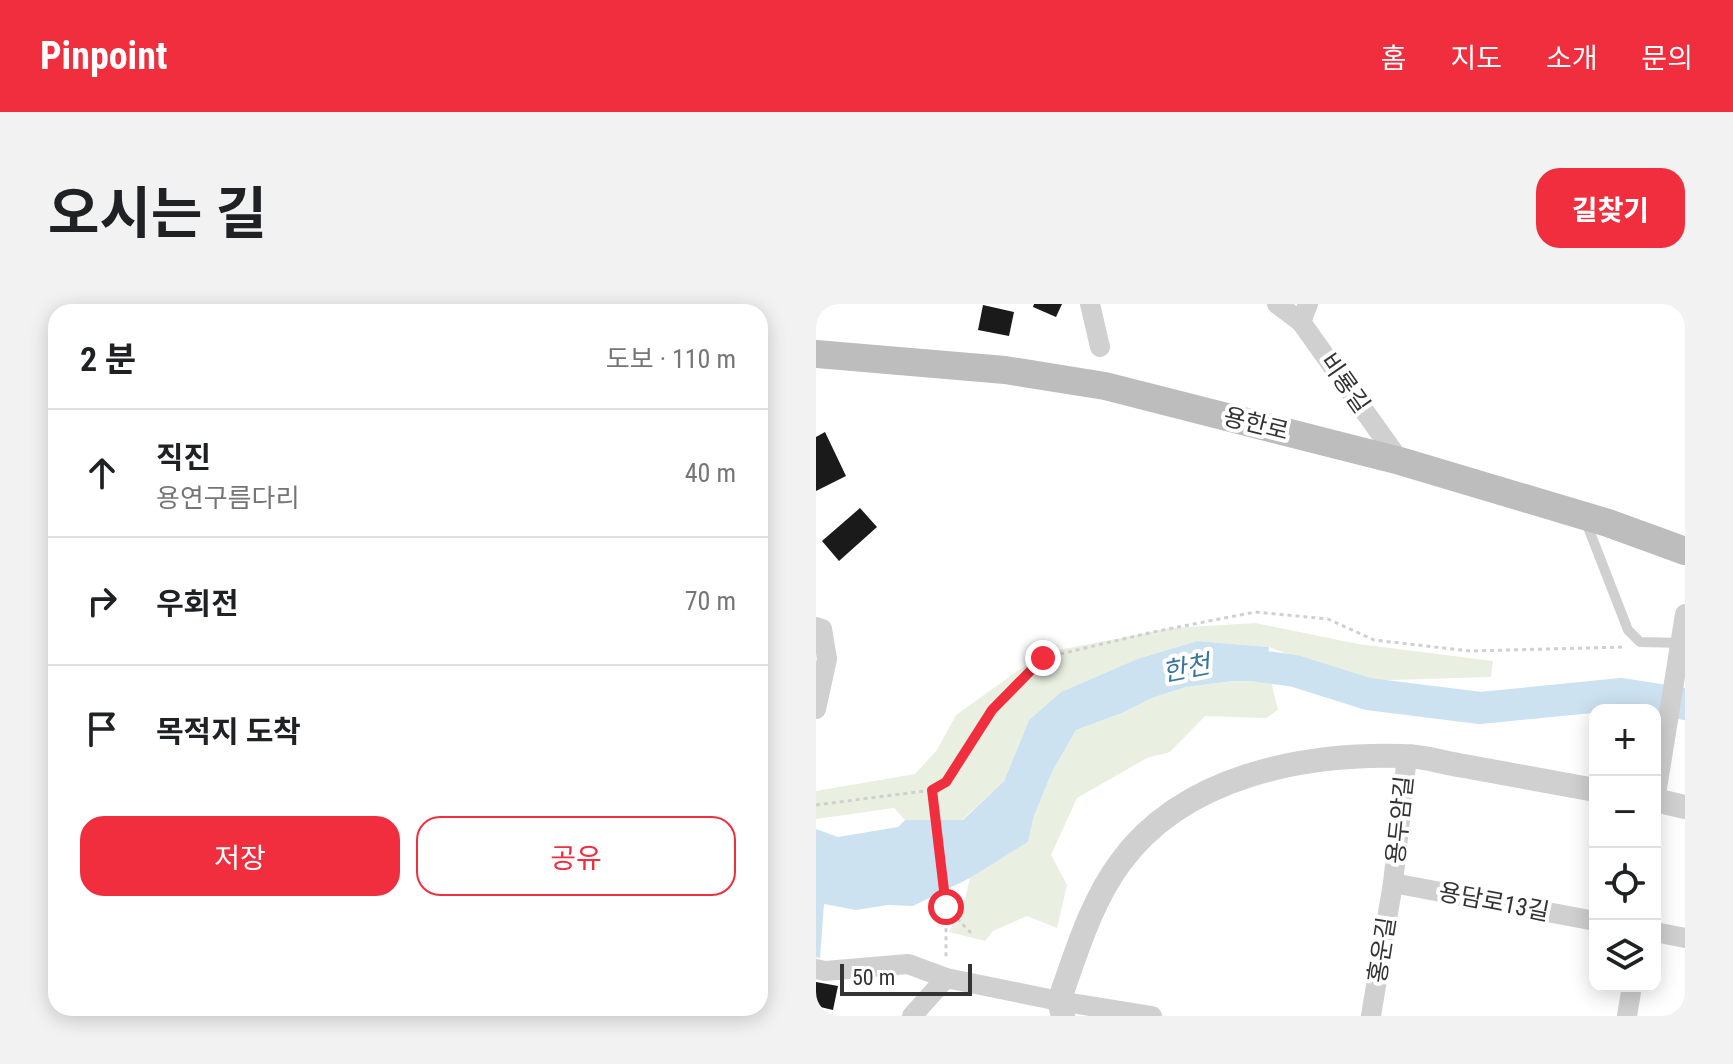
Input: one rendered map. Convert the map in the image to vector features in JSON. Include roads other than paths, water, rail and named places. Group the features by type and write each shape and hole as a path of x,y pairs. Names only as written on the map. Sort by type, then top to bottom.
{"main road":[{"name":"용한로","path":"816,354 1005,370 1105,386 1400,461 1583,516 1685,551"}],"street":[{"path":"1090,304 1100,347"},
{"name":"비룡길","path":"1277,304 1305,313 1400,461"},
{"path":"1659,776 1683,643 1685,614"},
{"path":"816,627 822,629 827,659 816,709"},
{"path":"1061,1008 1093,908 1121,862 1161,820 1208,790 1252,775 1330,758 1407,756 1589,789"},
{"name":"용두암길","path":"1393,883 1407,756"},
{"path":"1661,802 1685,807"},
{"name":"용담로13길","path":"1393,883 1590,920"},
{"name":"홍운길","path":"1371,1016 1393,883"},
{"path":"1661,933 1685,938"},
{"path":"816,969 825,971 908,964 946,978 1061,1008 1152,1016"},
{"path":"912,1016 946,978"},
{"path":"1627,1016 1631,992"}],"lane":[{"path":"1583,516 1628,630 1640,642 1683,643"}],"water":[{"path":"1197,641 1269,647 1267,665 1271,681 1233,681 1186,687 1076,730 1052,772 1034,816 1028,842 970,878 913,906 888,905 856,910 824,904 820,958 816,957 816,829 838,837 898,827 905,820 963,820 1004,781 1029,720 1061,692 1137,659"}],"waterway":[{"name":"한천","path":"1223,661 1295,671 1368,694 1480,708 1622,694 1685,704"}]}
